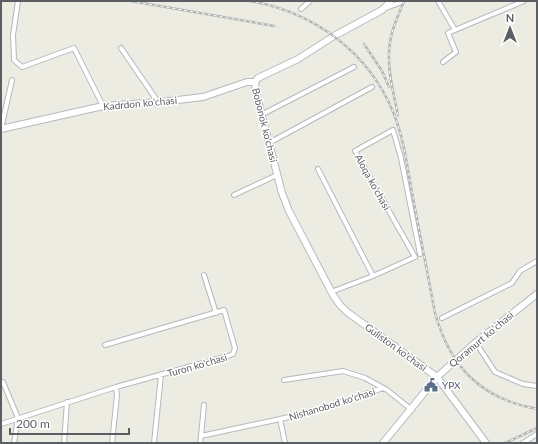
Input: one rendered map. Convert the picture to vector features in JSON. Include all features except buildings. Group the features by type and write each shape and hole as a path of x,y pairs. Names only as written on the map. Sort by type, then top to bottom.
{"main road":[{"name":"Bobonok ko'chasi","path":"332,292 286,205 261,115 255,82 260,77 298,59 334,36 386,8 391,1"},
{"name":"Kadrdon ko'chasi","path":"1,129 103,106 203,97 247,82 255,82"},
{"name":"Guliston ko'chasi","path":"332,292 347,312 438,378 486,443"},
{"name":"Qoramurt koʻchasi","path":"383,443 438,378 475,343 537,295"},
{"name":"Qoramurt koʻchasi","path":"438,378 537,295"},
{"name":"Qoramurt koʻchasi","path":"386,443 411,410"}],"street":[{"path":"18,1 13,35 14,60 22,67 74,48 103,106"},
{"path":"301,8 310,1"},
{"path":"386,8 401,1"},
{"path":"438,1 455,30"},
{"path":"443,62 456,52 448,33 524,1"},
{"path":"121,48 158,102"},
{"path":"261,115 354,67"},
{"path":"1,129 12,80"},
{"path":"269,144 372,87"},
{"name":"Aloqa ko'chasi","path":"373,276 415,257 355,152 393,130 401,158 420,254"},
{"path":"318,169 373,276 332,292"},
{"path":"234,195 277,175"},
{"path":"442,318 512,283 520,271 537,260"},
{"path":"105,344 216,313 204,275"},
{"name":"Turon ko'chasi","path":"1,424 116,387 233,354 235,348 224,310 216,313"},
{"path":"478,346 495,372 523,384 537,386"},
{"path":"284,380 344,372 365,378 383,388 411,410"},
{"path":"154,443 162,375"},
{"path":"3,382 18,418 14,443"},
{"path":"112,443 117,395 116,387"},
{"name":"Nishanobod ko'chasi","path":"201,436 312,412 383,388"},
{"path":"64,443 67,402"},
{"path":"200,443 204,405"},
{"name":"Nishanobod ko'chasi","path":"280,419 285,443"},
{"path":"523,443 537,434"}],"railway":[{"path":"131,1 274,26"},
{"path":"250,1 274,6 317,25 337,38 370,72 383,92 398,125 406,158 435,313 441,332 449,349 471,378 484,388 517,404 537,409"},
{"path":"398,115 390,77 389,47 394,27 404,1"},
{"path":"364,44 382,71 389,87"},
{"path":"505,443 537,428"}],"place":[{"name":"YPX","path":"431,385"}]}
